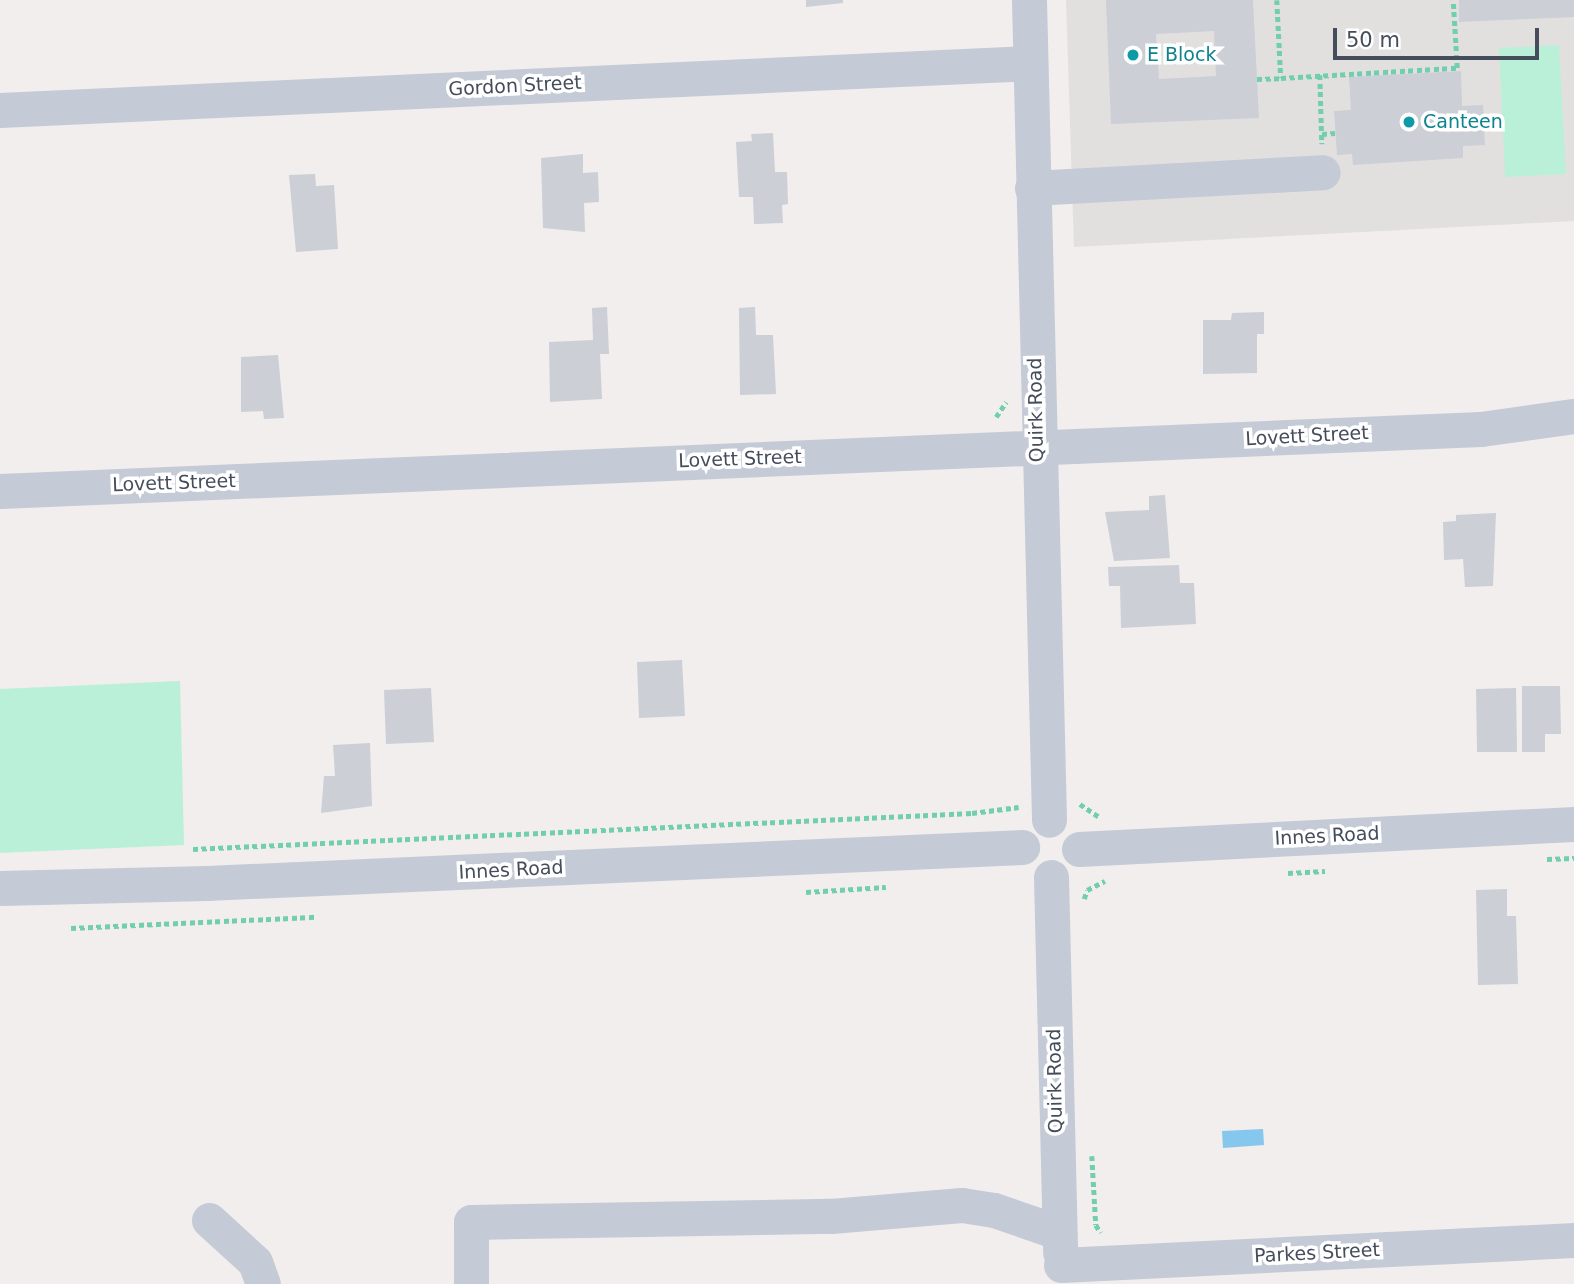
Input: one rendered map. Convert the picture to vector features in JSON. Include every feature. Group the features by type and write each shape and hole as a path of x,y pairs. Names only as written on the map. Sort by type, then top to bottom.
{"street":[{"name":"Quirk Road","path":"1029,0 1037,446 1049,820"},
{"name":"Gordon Street","path":"0,110 1030,63"},
{"path":"1032,188 1323,172"},
{"name":"Lovett Street","path":"0,491 1480,429 1574,416"},
{"path":"1049,820 1067,825 1079,849 1071,869 1051,877 1027,864 1022,847 1030,828 1049,820"},
{"name":"Innes Road","path":"1079,849 1574,824"},
{"name":"Innes Road","path":"0,888 1022,847"},
{"name":"Quirk Road","path":"1051,877 1060,1261"},
{"path":"471,1284 471,1222 831,1216 962,1205 994,1210 1060,1261"},
{"path":"209,1220 256,1262 263,1284"},
{"name":"Parkes Street","path":"1060,1261 1574,1240"}],"path":[{"path":"1278,0 1281,78"},
{"path":"1257,79 1457,68 1453,0"},
{"path":"1320,75 1323,172"},
{"path":"1322,134 1335,133"},
{"path":"1533,860 1574,858"},
{"path":"1280,873 1333,870"},
{"path":"1084,909 1087,890 1094,884 1119,880"},
{"path":"806,892 898,886"},
{"path":"71,928 317,917"},
{"path":"1091,1144 1096,1225 1104,1239"}],"shaded area":[{"path":"1066,0 1574,0 1574,221 1074,247"}],"green space":[{"path":"1559,45 1566,174 1505,177 1499,48"},
{"path":"180,681 184,845 0,853 0,689"}],"water":[{"path":"1263,1129 1264,1145 1223,1148 1222,1131"}],"building":[{"path":"806,0 843,0 843,3 806,7"},
{"name":"E Block","path":"1106,0 1253,0 1259,118 1111,124","holes":["1214,31 1216,76 1159,79 1156,34"]},
{"path":"1459,0 1574,0 1574,17 1459,22"},
{"name":"Canteen","path":"1461,71 1462,106 1483,105 1485,145 1463,146 1463,158 1353,165 1352,154 1337,155 1334,111 1351,110 1349,77"},
{"path":"773,133 775,172 787,172 788,204 782,205 783,223 754,224 753,197 739,197 736,142 752,141 751,134"},
{"path":"583,154 583,173 598,172 599,202 584,203 585,232 543,228 541,158"},
{"path":"315,174 316,186 334,185 338,249 296,252 289,175"},
{"path":"607,307 609,354 600,354 602,399 550,402 549,342 593,340 592,308"},
{"path":"755,307 756,335 773,335 776,394 740,395 739,308"},
{"path":"1264,312 1264,334 1257,334 1257,373 1203,374 1203,320 1231,320 1232,313"},
{"path":"278,355 284,418 264,419 263,411 241,412 241,357"},
{"path":"1165,495 1170,558 1114,561 1105,512 1149,510 1149,496"},
{"path":"1496,513 1493,586 1465,587 1463,559 1444,560 1443,522 1456,521 1456,515"},
{"path":"1179,565 1180,583 1194,583 1196,624 1121,628 1120,586 1109,586 1108,567"},
{"path":"682,660 685,716 639,718 637,662"},
{"path":"1522,686 1560,686 1561,734 1545,734 1545,752 1522,752"},
{"path":"431,688 434,742 386,744 384,690"},
{"path":"1516,688 1517,752 1477,752 1476,689"},
{"path":"370,743 372,806 321,813 324,776 335,776 333,745"},
{"path":"1507,889 1507,916 1516,916 1518,984 1478,985 1476,890"}],"place":[{"name":"E Block","path":"1133,55"},
{"name":"Canteen","path":"1409,122"}]}
